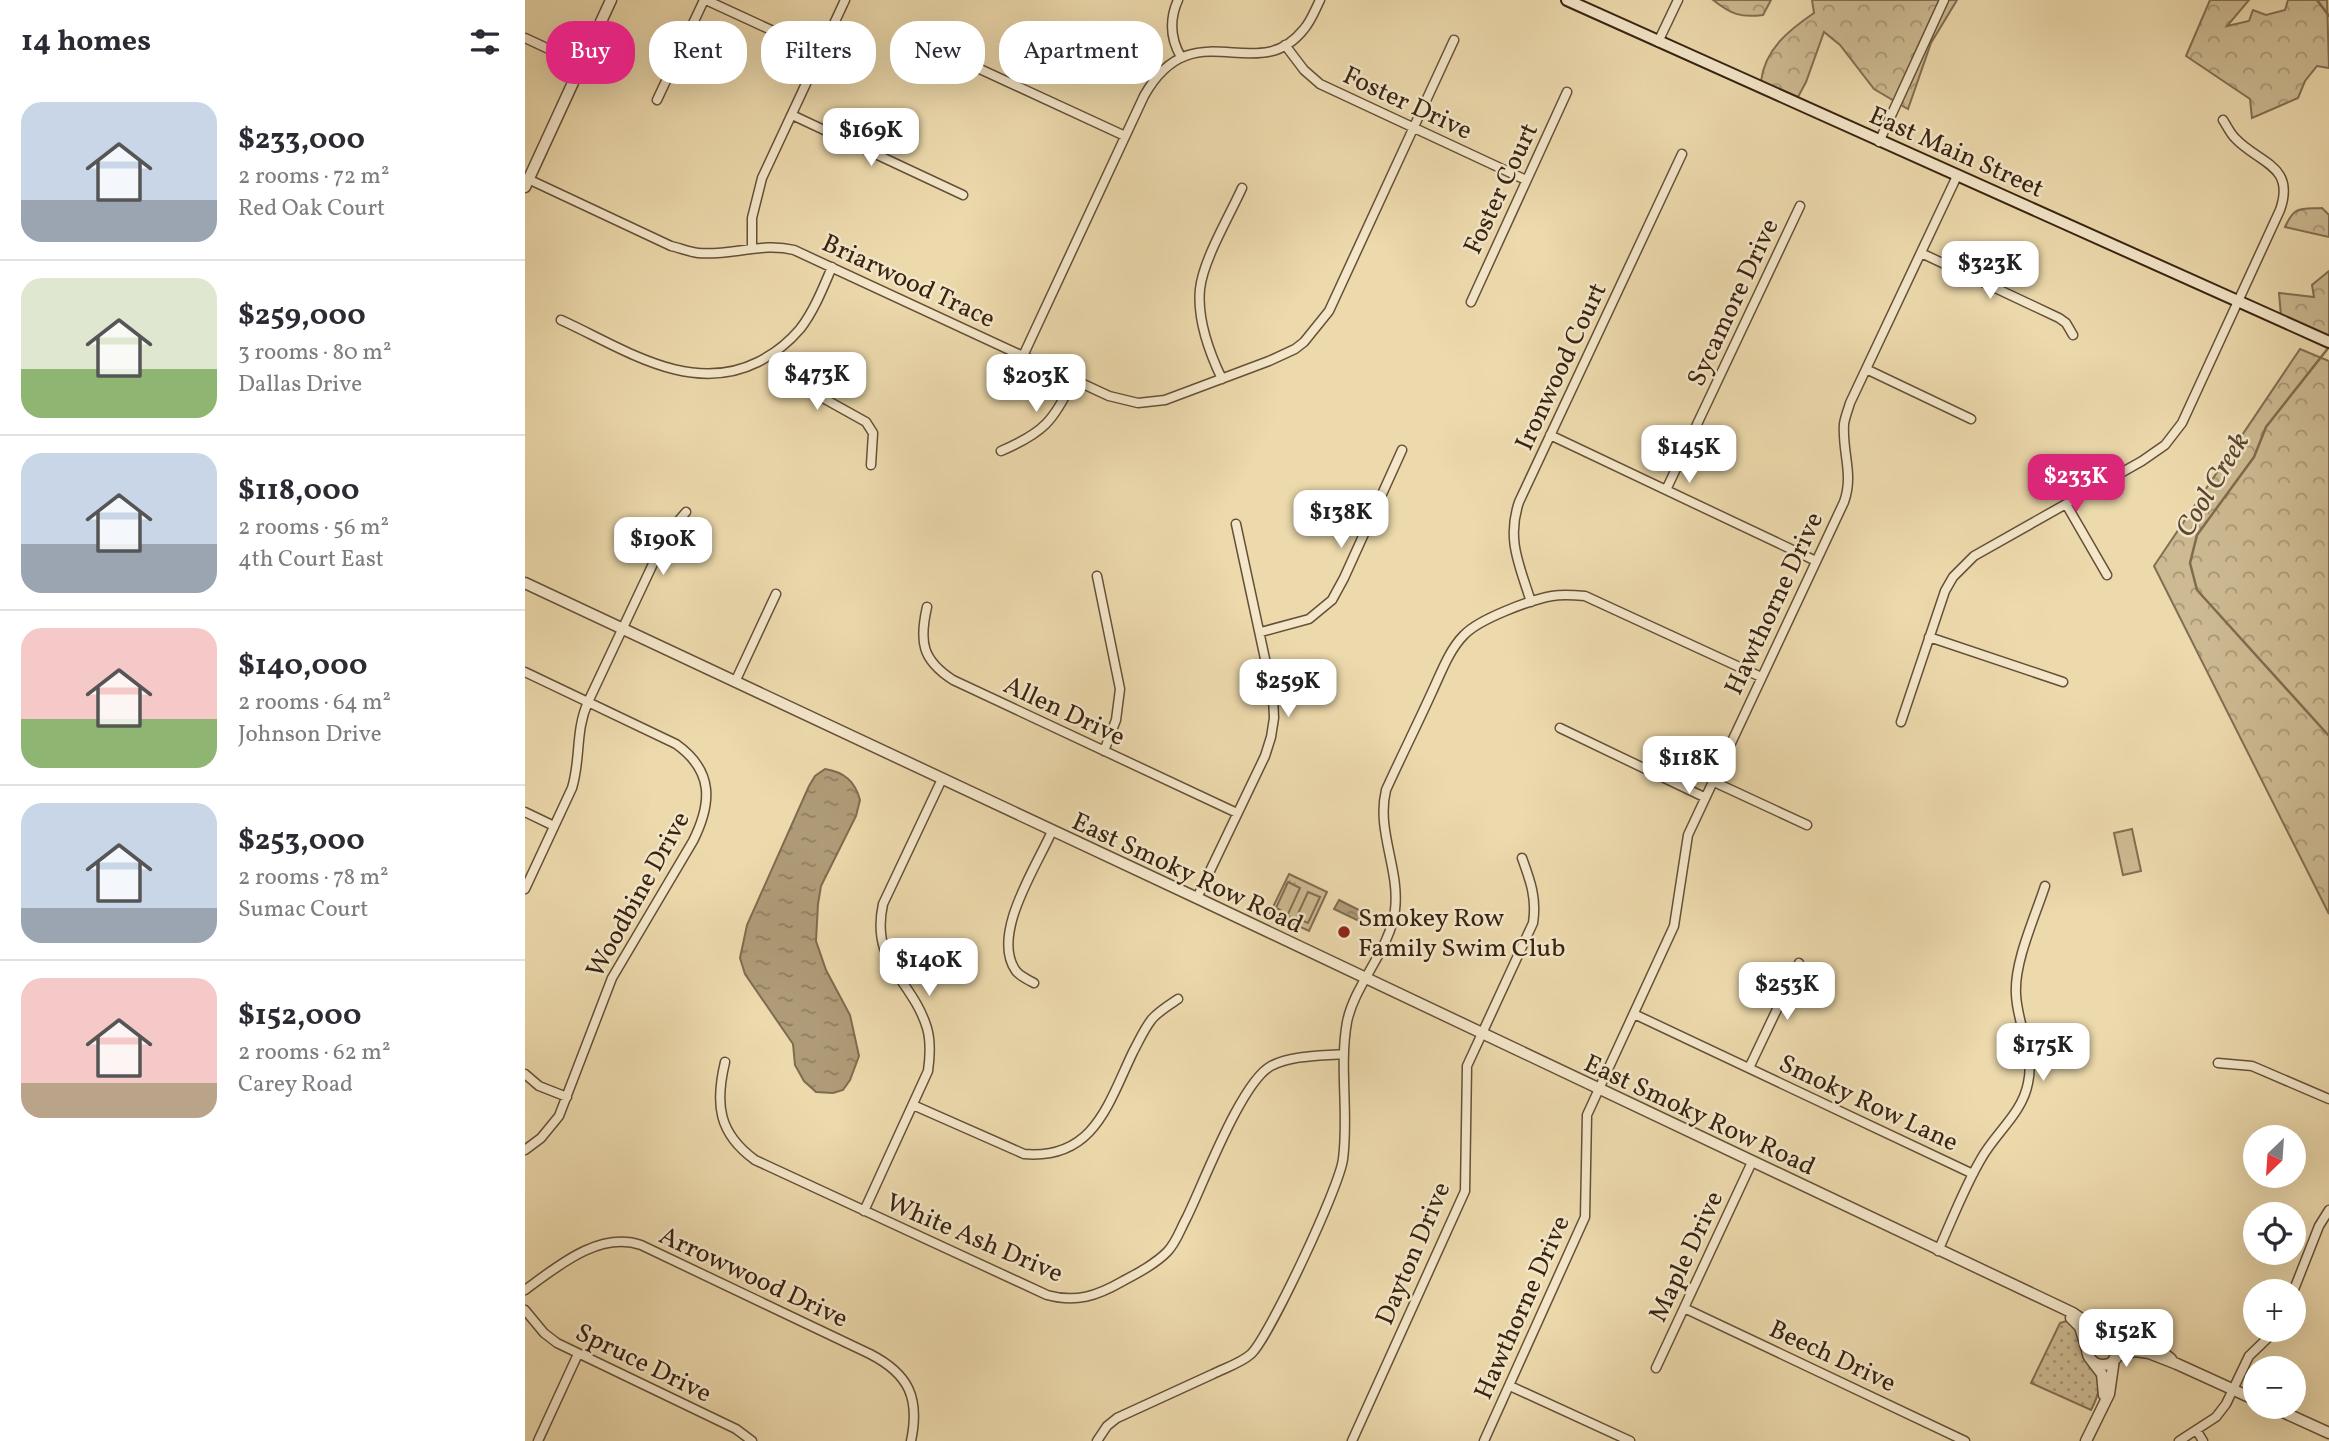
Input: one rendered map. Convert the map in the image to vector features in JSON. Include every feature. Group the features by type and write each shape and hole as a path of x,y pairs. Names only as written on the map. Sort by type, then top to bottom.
{"main road":[{"name":"East Main Street","path":"1567,0 2328,342"}],"street":[{"path":"601,21 611,0"},
{"path":"657,100 705,0 761,25"},
{"path":"835,21 845,0"},
{"path":"1178,0 1171,33 1181,57"},
{"path":"1023,356 1125,136 1150,84 1159,73 1181,57 1207,50 1261,54 1285,46 1305,28 1320,0"},
{"path":"1658,42 1678,0"},
{"path":"1879,142 1944,0"},
{"path":"525,38 546,48"},
{"name":"Briarwood Trace","path":"527,183 671,246 711,253 771,247 794,250 1109,396 1138,403 1165,400 1295,349 1321,324 1454,40"},
{"name":"Foster Drive","path":"1285,46 1304,70 1320,84 1526,180"},
{"path":"985,71 1125,136"},
{"path":"527,183 572,84"},
{"path":"752,248 752,218 762,178 806,84"},
{"name":"Foster Court","path":"1471,302 1567,92"},
{"path":"792,115 963,195"},
{"path":"1901,722 1945,591 1964,565 1974,556 2165,445 2182,423 2280,210 2283,185 2276,170 2235,138 2223,120"},
{"name":"Ironwood Court","path":"1531,602 1513,547 1513,526 1518,502 1682,154"},
{"name":"Hawthorne Drive","path":"1484,1441 1585,1217 1587,1122 1598,1089 1674,926 1688,835 1849,489 1844,423 1850,403 1957,176"},
{"path":"1222,379 1200,315 1200,289 1210,258 1242,188"},
{"name":"Sycamore Drive","path":"1666,490 1800,206"},
{"path":"1921,253 2059,318 2066,323 2073,335"},
{"path":"561,320 663,367 694,374 723,374 749,367 791,339 808,317 832,267"},
{"path":"775,352 790,373 814,393 866,422 873,433 871,466"},
{"path":"1865,369 1971,419"},
{"path":"1001,450 1023,442 1044,427 1060,407 1073,380"},
{"path":"1550,435 1816,561"},
{"path":"1261,632 1310,619 1332,600 1402,450"},
{"path":"2066,504 2107,575"},
{"path":"525,889 577,772 579,728 588,702 667,534 687,512"},
{"path":"1197,898 1265,755 1274,718 1273,696 1261,632 1236,524"},
{"path":"1097,576 1120,689 1116,720 1104,751"},
{"name":"East Smoky Row Road","path":"525,583 2073,1313 2102,1333"},
{"path":"735,682 776,594"},
{"path":"1097,1441 1107,1426 1117,1418 1250,1354 1266,1333 1341,1171 1344,1144 1344,1054 1348,1018 1394,918 1392,873 1383,822 1383,803 1386,790 1455,645 1471,627 1531,602 1553,596 1585,596 1761,677"},
{"name":"Allen Drive","path":"927,607 922,629 923,645 930,660 953,680 1237,813"},
{"path":"1929,637 2063,682"},
{"name":"Woodbine Drive","path":"525,672 677,744 694,760 703,776 707,798 704,817 693,841 613,978 567,1097 552,1127 525,1150"},
{"path":"1560,728 1705,797"},
{"path":"864,1211 927,1071 930,1046 927,1029 921,1012 888,961 880,933 880,918 883,904 942,779"},
{"path":"1712,781 1807,825"},
{"path":"525,812 555,826"},
{"path":"1034,983 1018,974 1013,966 1008,933 1015,910 1052,831"},
{"name":"Dayton Drive","path":"1352,1441 1465,1191 1466,1073 1533,923 1536,908 1534,890 1522,858"},
{"path":"1938,1251 1972,1174 1987,1149 2021,1106 2028,1084 2030,1057 2019,1018 2016,990 2022,954 2045,886"},
{"path":"1749,1068 1799,964"},
{"path":"913,1105 1024,1154 1039,1155 1062,1151 1084,1138 1098,1123 1144,1030 1160,1011 1178,999"},
{"name":"Smoky Row Lane","path":"1634,1014 1972,1174"},
{"name":"White Ash Drive","path":"725,1062 719,1096 721,1114 726,1127 744,1152 764,1165 1047,1295 1074,1300 1094,1296 1157,1261 1168,1251 1193,1205 1244,1096 1258,1076 1270,1066 1287,1060 1344,1054"},
{"path":"2218,1063 2252,1066 2329,1099"},
{"path":"525,1074 539,1086 567,1097"},
{"name":"Maple Drive","path":"1656,1368 1752,1162"},
{"path":"2298,1279 2319,1226 2329,1210"},
{"name":"Arrowwood Drive","path":"525,1290 600,1244 619,1241 641,1245 890,1366 907,1385 913,1399 915,1423 911,1441"},
{"name":"Beech Drive","path":"1684,1308 1965,1441"},
{"name":"East Smoky Row Road","path":"2059,1308 2080,1327 2089,1354 2104,1380 2103,1405"},
{"name":"Spruce Drive","path":"525,1310 544,1333 557,1343 736,1429 752,1441"},
{"path":"2177,1363 2154,1346 2127,1343 2102,1333 2091,1339 2089,1354 2103,1364 2116,1357 2140,1351 2177,1363 2243,1394"},
{"path":"2086,1441 2109,1394 2118,1348 2114,1338"},
{"path":"2179,1441 2216,1418 2251,1352 2262,1342"},
{"path":"538,1441 579,1354"},
{"path":"1510,1386 1630,1441"},
{"path":"2298,1419 2329,1433"},
{"path":"2197,1431 2203,1441"}],"green space":[{"path":"1713,0 1771,0 1763,15 1748,16 1731,12"},
{"path":"1812,0 1957,0 1931,43 1908,109 1874,89 1840,45 1824,32 1798,97 1761,81 1767,59 1780,41 1814,13"},
{"path":"2210,0 2249,0 2227,26 2249,21 2253,10 2266,15 2285,10 2288,0 2327,0 2329,68 2317,66 2305,81 2298,98 2252,118 2250,99 2186,56"},
{"path":"2322,208 2329,215 2329,237 2285,227 2292,215 2299,210"},
{"path":"2329,271 2329,339 2281,316 2279,293 2314,297 2312,285"},
{"path":"2300,349 2329,361 2329,914 2154,566"},
{"path":"2132,829 2141,871 2123,875 2114,833"},
{"path":"1289,874 1327,892 1309,931 1270,913"},
{"path":"1288,882 1300,888 1288,914 1276,908"},
{"path":"1308,892 1320,897 1308,923 1296,918"},
{"path":"2070,1320 2077,1332 2084,1357 2098,1379 2098,1395 2091,1410 2031,1383 2060,1323"}],"water":[{"path":"825,769 838,772 848,779 860,800 856,816 821,886 818,904 816,941 826,970 850,1015 859,1056 843,1090 833,1093 816,1092 804,1081 795,1065 793,1044 745,974 740,958 747,925 809,786 815,776"},
{"path":"1339,900 1363,912 1359,921 1334,909"}],"waterway":[{"name":"Cool Creek","path":"2317,0 2329,16"},
{"name":"Cool Creek","path":"2329,347 2266,427 2254,457 2197,535 2190,563 2197,590 2329,736"}],"place":[{"name":"Smokey Row Family Swim Club","path":"1344,932"}]}
